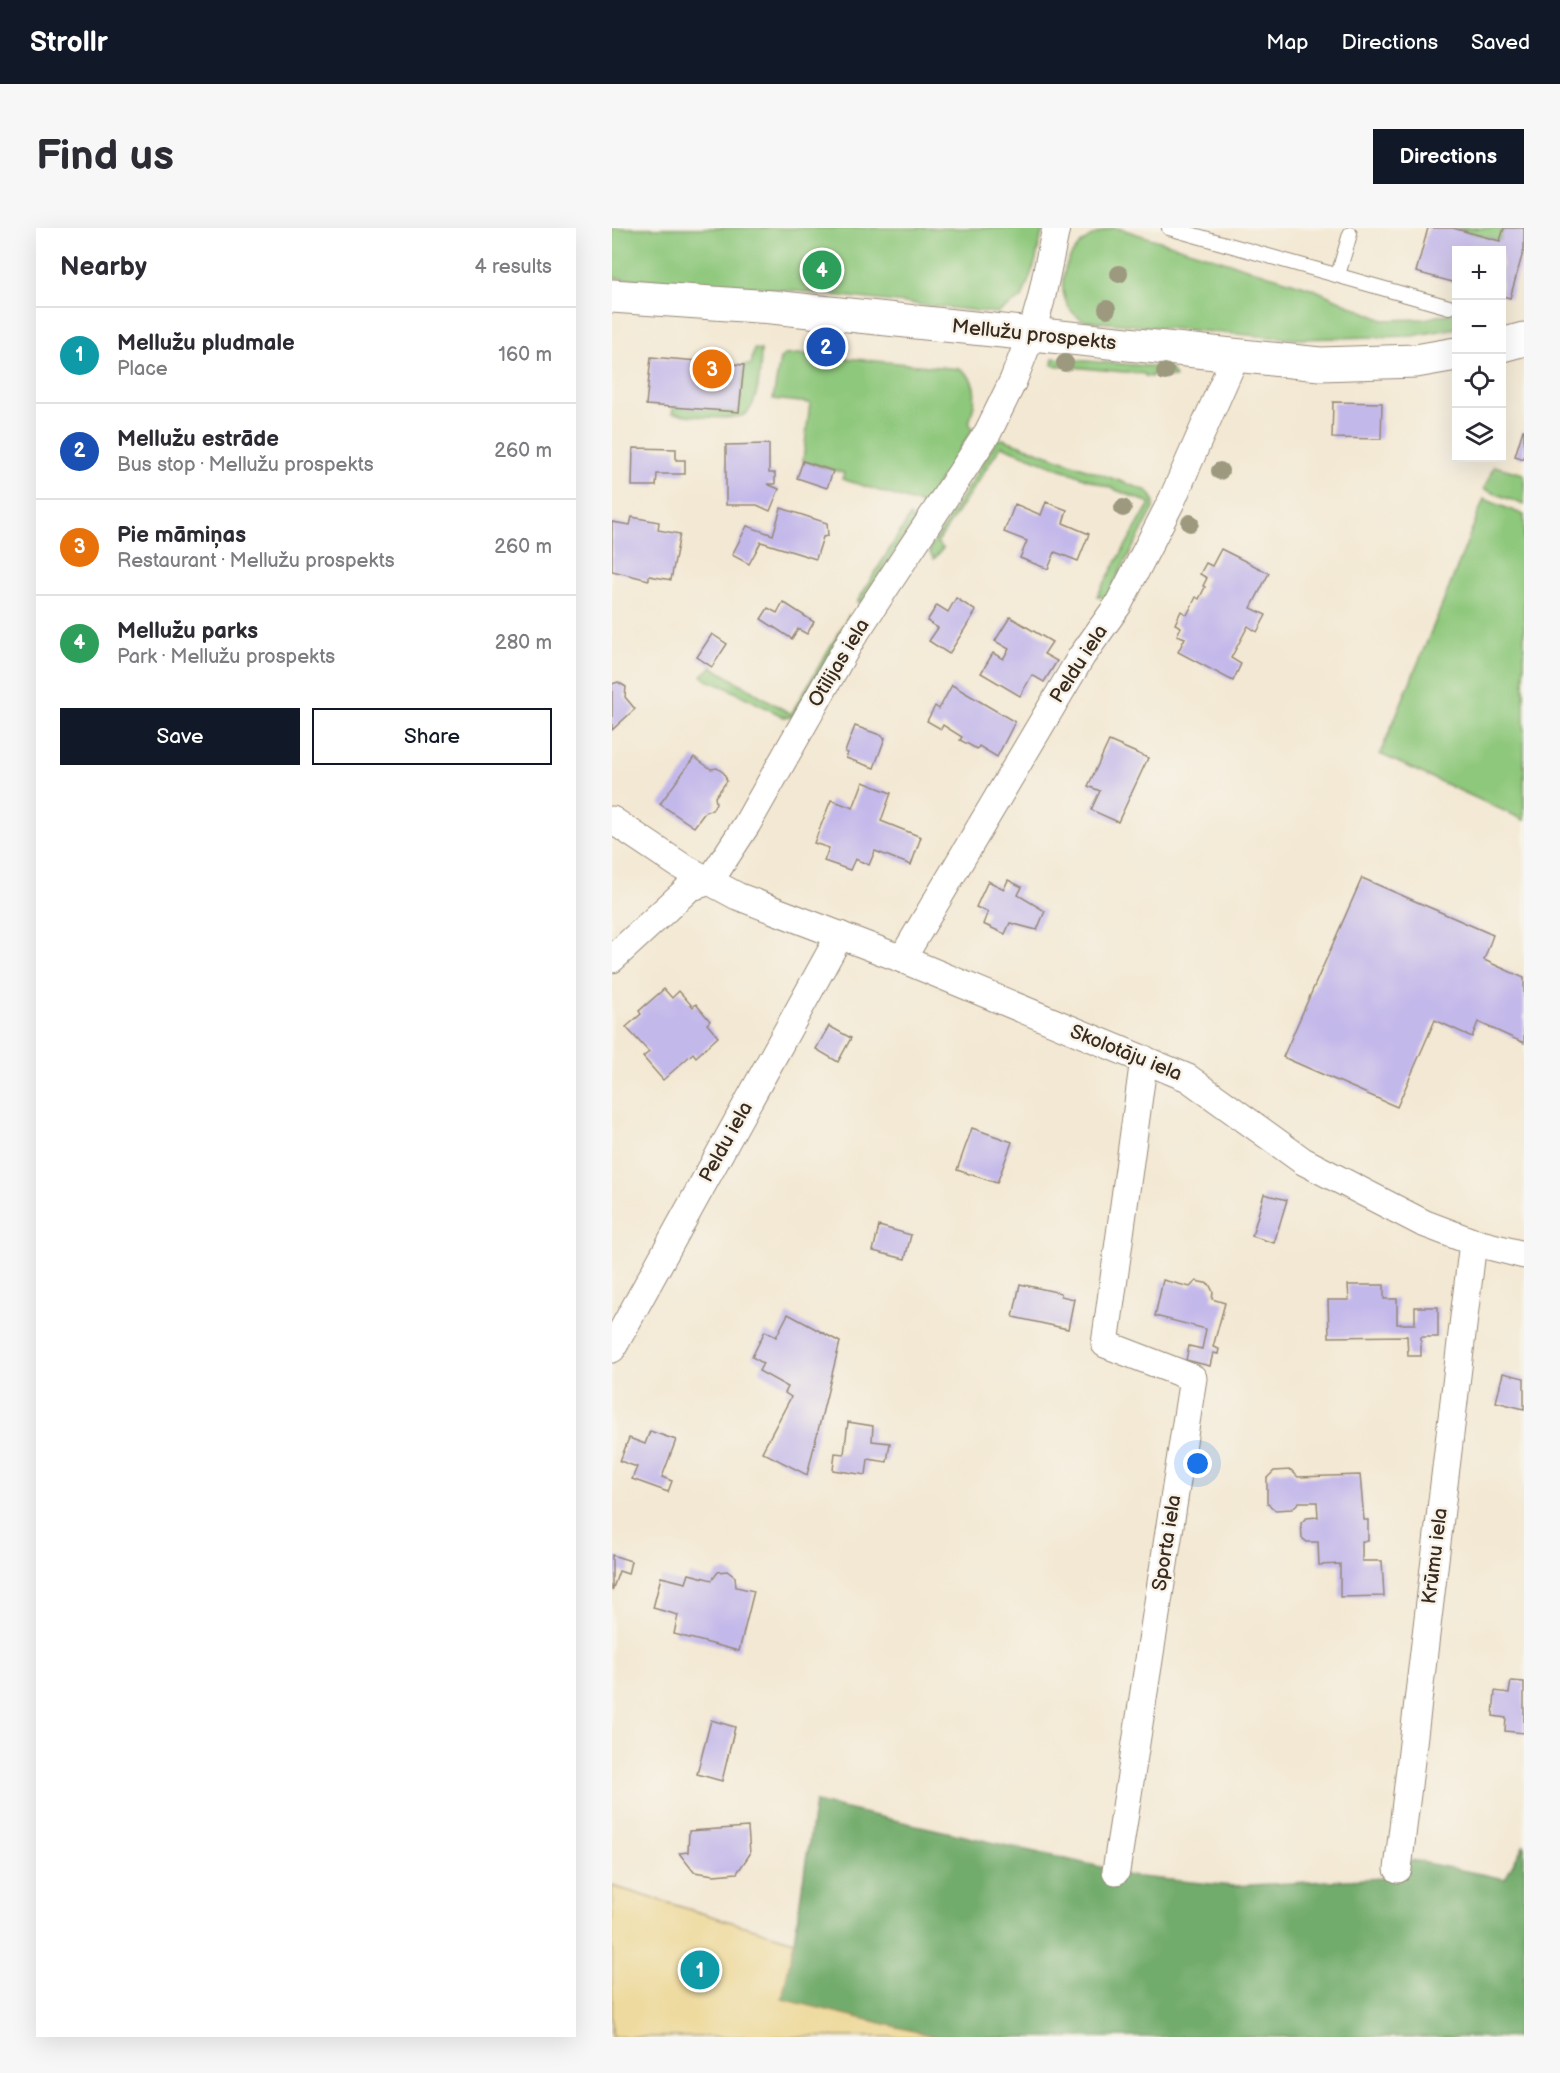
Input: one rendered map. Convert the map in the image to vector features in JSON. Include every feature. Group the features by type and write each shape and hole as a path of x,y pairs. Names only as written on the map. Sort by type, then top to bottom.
{"main road":[{"name":"Mellužu prospekts","path":"612,296 772,307 1235,357 1320,364 1416,361 1452,355"},
{"path":"1506,344 1524,339"}],"street":[{"name":"Otīlijas iela","path":"710,881 747,824 852,638 988,432 1013,381 1030,334 1041,300 1056,228"},
{"name":"Peldu iela","path":"902,959 1081,657 1118,605 1172,500 1235,357"},
{"name":"Skolotāju iela","path":"612,820 681,866 737,896 902,959 1188,1078 1303,1161 1423,1222 1473,1242 1524,1255"},
{"path":"612,959 689,888 710,881"},
{"name":"Peldu iela","path":"612,1349 840,935"},
{"name":"Sporta iela","path":"1116,1871 1193,1378 1105,1344 1144,1059"},
{"name":"Krūmu iela","path":"1398,1869 1473,1242"}],"lane":[{"path":"1169,228 1449,307"},
{"path":"1338,275 1350,234"}],"green space":[{"path":"612,228 1043,228 1035,263 1022,298 997,313 767,288 612,278"},
{"path":"1112,228 1121,229 1311,288 1383,320 1425,319 1452,313 1452,329 1412,336 1296,339 1085,321 1069,308 1063,289 1063,278 1065,268 1076,249 1084,241"},
{"path":"1453,228 1494,228 1503,230 1500,241"},
{"path":"754,349 761,350 760,374 757,392 747,413 733,418 722,418 672,413 674,406 739,412 744,365 751,365"},
{"path":"802,354 960,369 967,374 975,394 969,423 973,429 924,505 842,479 844,473 803,461 810,403 773,399 780,359 784,355"},
{"path":"1053,358 1170,368 1175,377 1152,375 1151,377 1145,374 1052,365"},
{"path":"1003,439 1148,491 1154,500 1154,508 1106,598 1097,596 1150,503 1001,446 937,543 943,548 934,559 930,553 931,547 997,440"},
{"path":"1494,466 1524,474 1524,505 1484,489"},
{"path":"1484,499 1524,515 1524,820 1380,754"},
{"path":"910,516 914,522 861,603 857,602"},
{"path":"849,615 853,617 793,717 784,717 725,687 706,680 702,675 712,667 791,714"},
{"path":"815,1802 1105,1868 1129,1876 1232,1886 1384,1878 1412,1860 1505,1879 1524,1844 1524,2037 938,2037 781,1999 794,1941"}],"sand":[{"path":"612,1886 794,1941 782,1999 938,2037 612,2037"}],"building":[{"path":"1428,228 1453,228 1500,241 1504,228 1524,228 1524,249 1510,298 1506,297 1506,246 1452,246 1452,282 1416,272"},
{"path":"651,357 744,365 739,412 646,405"},
{"path":"1333,402 1382,403 1381,439 1332,438"},
{"path":"1524,430 1524,459 1515,456"},
{"path":"769,444 769,473 775,473 775,484 767,484 779,489 770,511 757,505 726,505 726,445"},
{"path":"633,448 676,449 676,460 685,460 685,474 657,474 656,486 632,486"},
{"path":"803,461 833,471 827,488 797,478"},
{"path":"1046,502 1067,510 1063,523 1089,534 1078,561 1055,552 1048,569 1020,558 1027,541 1004,532 1015,504 1041,515"},
{"path":"781,508 827,523 828,536 823,537 816,559 761,542 749,564 732,555 747,526 773,535"},
{"path":"632,517 659,522 658,530 680,534 671,580 649,576 649,580 612,571 612,522 630,525"},
{"path":"1221,549 1269,573 1251,608 1266,615 1257,632 1248,626 1231,658 1241,664 1233,681 1178,652 1185,638 1177,635 1181,627 1175,624 1181,611 1187,615 1196,597 1199,599 1207,578 1200,574 1206,563 1212,566"},
{"path":"956,598 976,611 949,654 929,641 938,628 927,621 937,605 948,612"},
{"path":"783,602 814,622 807,634 798,629 792,639 761,619 768,608 777,613"},
{"path":"1010,617 1052,642 1044,654 1057,661 1044,682 1032,675 1020,696 981,673 993,653 1003,659 1009,649 995,641"},
{"path":"712,634 727,644 712,667 697,657"},
{"path":"618,682 626,687 625,697 635,709 612,730 612,684"},
{"path":"952,685 1015,722 997,757 979,746 977,749 960,740 962,737 943,725 941,729 927,721 935,706 939,709"},
{"path":"855,726 885,738 874,768 846,758 848,753 845,752"},
{"path":"1109,741 1148,758 1118,822 1091,810 1100,791 1088,786"},
{"path":"694,757 711,769 717,768 724,773 727,781 715,797 716,803 712,810 706,811 694,827 660,804"},
{"path":"863,782 891,793 881,821 921,837 911,865 875,851 869,865 855,859 850,870 824,861 829,848 814,843 831,800 853,808"},
{"path":"1362,878 1493,935 1484,960 1524,978 1524,1043 1478,1022 1472,1037 1435,1020 1397,1107 1283,1057"},
{"path":"1008,880 1022,887 1018,895 1045,911 1037,930 1010,923 1005,934 983,924 988,912 976,907 988,881 1004,889"},
{"path":"664,989 672,998 679,991 693,1007 696,1004 710,1021 707,1024 718,1037 696,1057 693,1053 663,1080 643,1057 649,1052 626,1027 641,1014 639,1011"},
{"path":"829,1026 851,1038 838,1062 816,1049"},
{"path":"972,1128 1012,1142 997,1183 957,1170"},
{"path":"1264,1194 1287,1200 1274,1243 1252,1236"},
{"path":"879,1226 911,1235 905,1259 873,1251"},
{"path":"1163,1280 1190,1287 1196,1281 1209,1284 1213,1292 1212,1299 1225,1303 1213,1347 1219,1349 1218,1354 1213,1353 1210,1366 1186,1360 1189,1346 1202,1349 1206,1329 1155,1316"},
{"path":"1020,1284 1061,1293 1061,1296 1074,1299 1068,1329 1013,1317"},
{"path":"1348,1285 1384,1285 1384,1299 1397,1299 1397,1324 1415,1324 1415,1307 1438,1307 1438,1337 1421,1337 1421,1356 1408,1356 1407,1336 1329,1337 1328,1300 1349,1300"},
{"path":"788,1314 840,1342 807,1475 762,1452 791,1397 785,1393 788,1387 759,1371 763,1363 752,1357 765,1331 776,1337"},
{"path":"1503,1373 1524,1378 1524,1409 1496,1402"},
{"path":"848,1422 873,1426 872,1441 890,1443 887,1462 868,1459 866,1475 833,1470 835,1453 844,1454"},
{"path":"650,1431 676,1440 662,1477 672,1481 668,1492 632,1479 637,1467 620,1461 629,1438 645,1444"},
{"path":"1291,1470 1298,1477 1360,1475 1364,1520 1368,1520 1368,1541 1362,1541 1362,1561 1382,1561 1384,1596 1340,1597 1340,1564 1319,1565 1318,1542 1307,1542 1302,1538 1301,1523 1306,1518 1318,1517 1317,1502 1299,1502 1292,1509 1275,1510 1267,1503 1267,1478 1274,1471"},
{"path":"612,1555 631,1561 628,1574 619,1571 612,1591"},
{"path":"727,1571 735,1577 736,1587 754,1591 739,1651 674,1634 678,1615 653,1608 661,1577 686,1583 689,1574 712,1580 718,1572"},
{"path":"1511,1681 1524,1682 1524,1733 1505,1731 1506,1718 1493,1716 1495,1691 1509,1693"},
{"path":"711,1720 735,1727 722,1781 697,1774"},
{"path":"748,1827 750,1854 737,1873 714,1875 694,1872 679,1853 688,1852 689,1831"}],"place":[{"name":"Mellužu parks","path":"822,270"},
{"name":"Mellužu estrāde","path":"826,347"},
{"name":"Pie māmiņas","path":"712,369"},
{"name":"Mellužu pludmale","path":"700,1970"}]}
